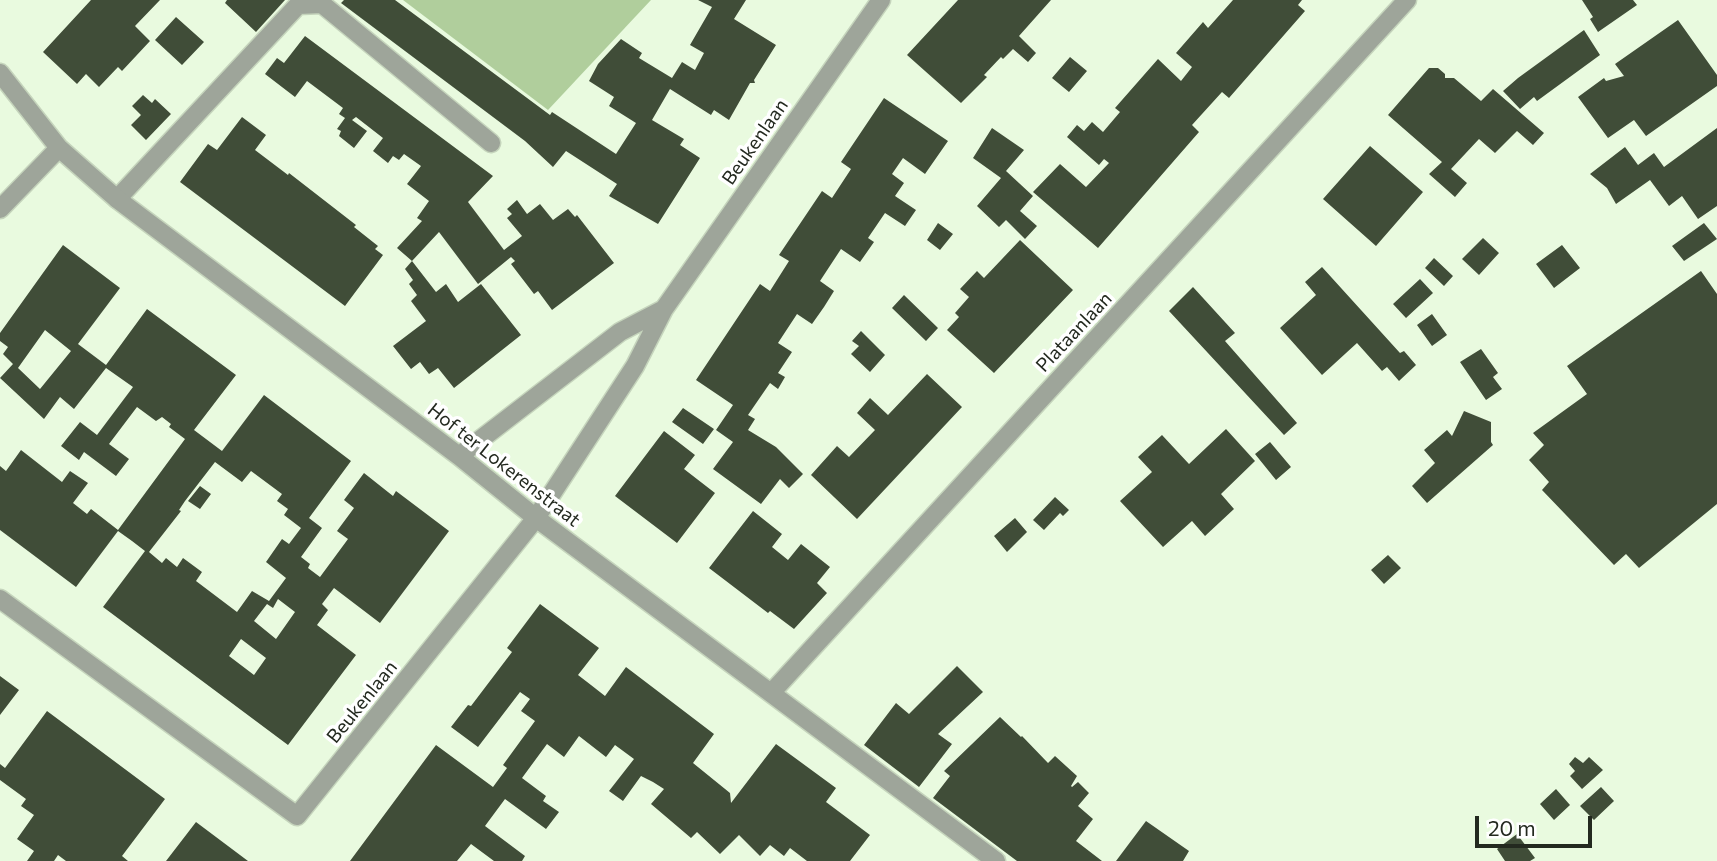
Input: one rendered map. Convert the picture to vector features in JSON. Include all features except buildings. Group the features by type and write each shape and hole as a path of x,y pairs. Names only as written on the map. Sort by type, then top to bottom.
{"street":[{"name":"Beukenlaan","path":"0,599 297,816 537,518 635,366 664,309 881,0"},
{"name":"Plataanlaan","path":"772,692 1407,0"},
{"path":"117,199 298,5 322,4 491,142"},
{"name":"Hof ter Lokerenstraat","path":"0,73 60,148 117,199 459,456 537,518 996,861"},
{"path":"0,209 60,148"},
{"name":"Beukenlaan","path":"459,456 620,332 664,309"}],"green space":[{"path":"403,0 651,0 548,110"}]}
